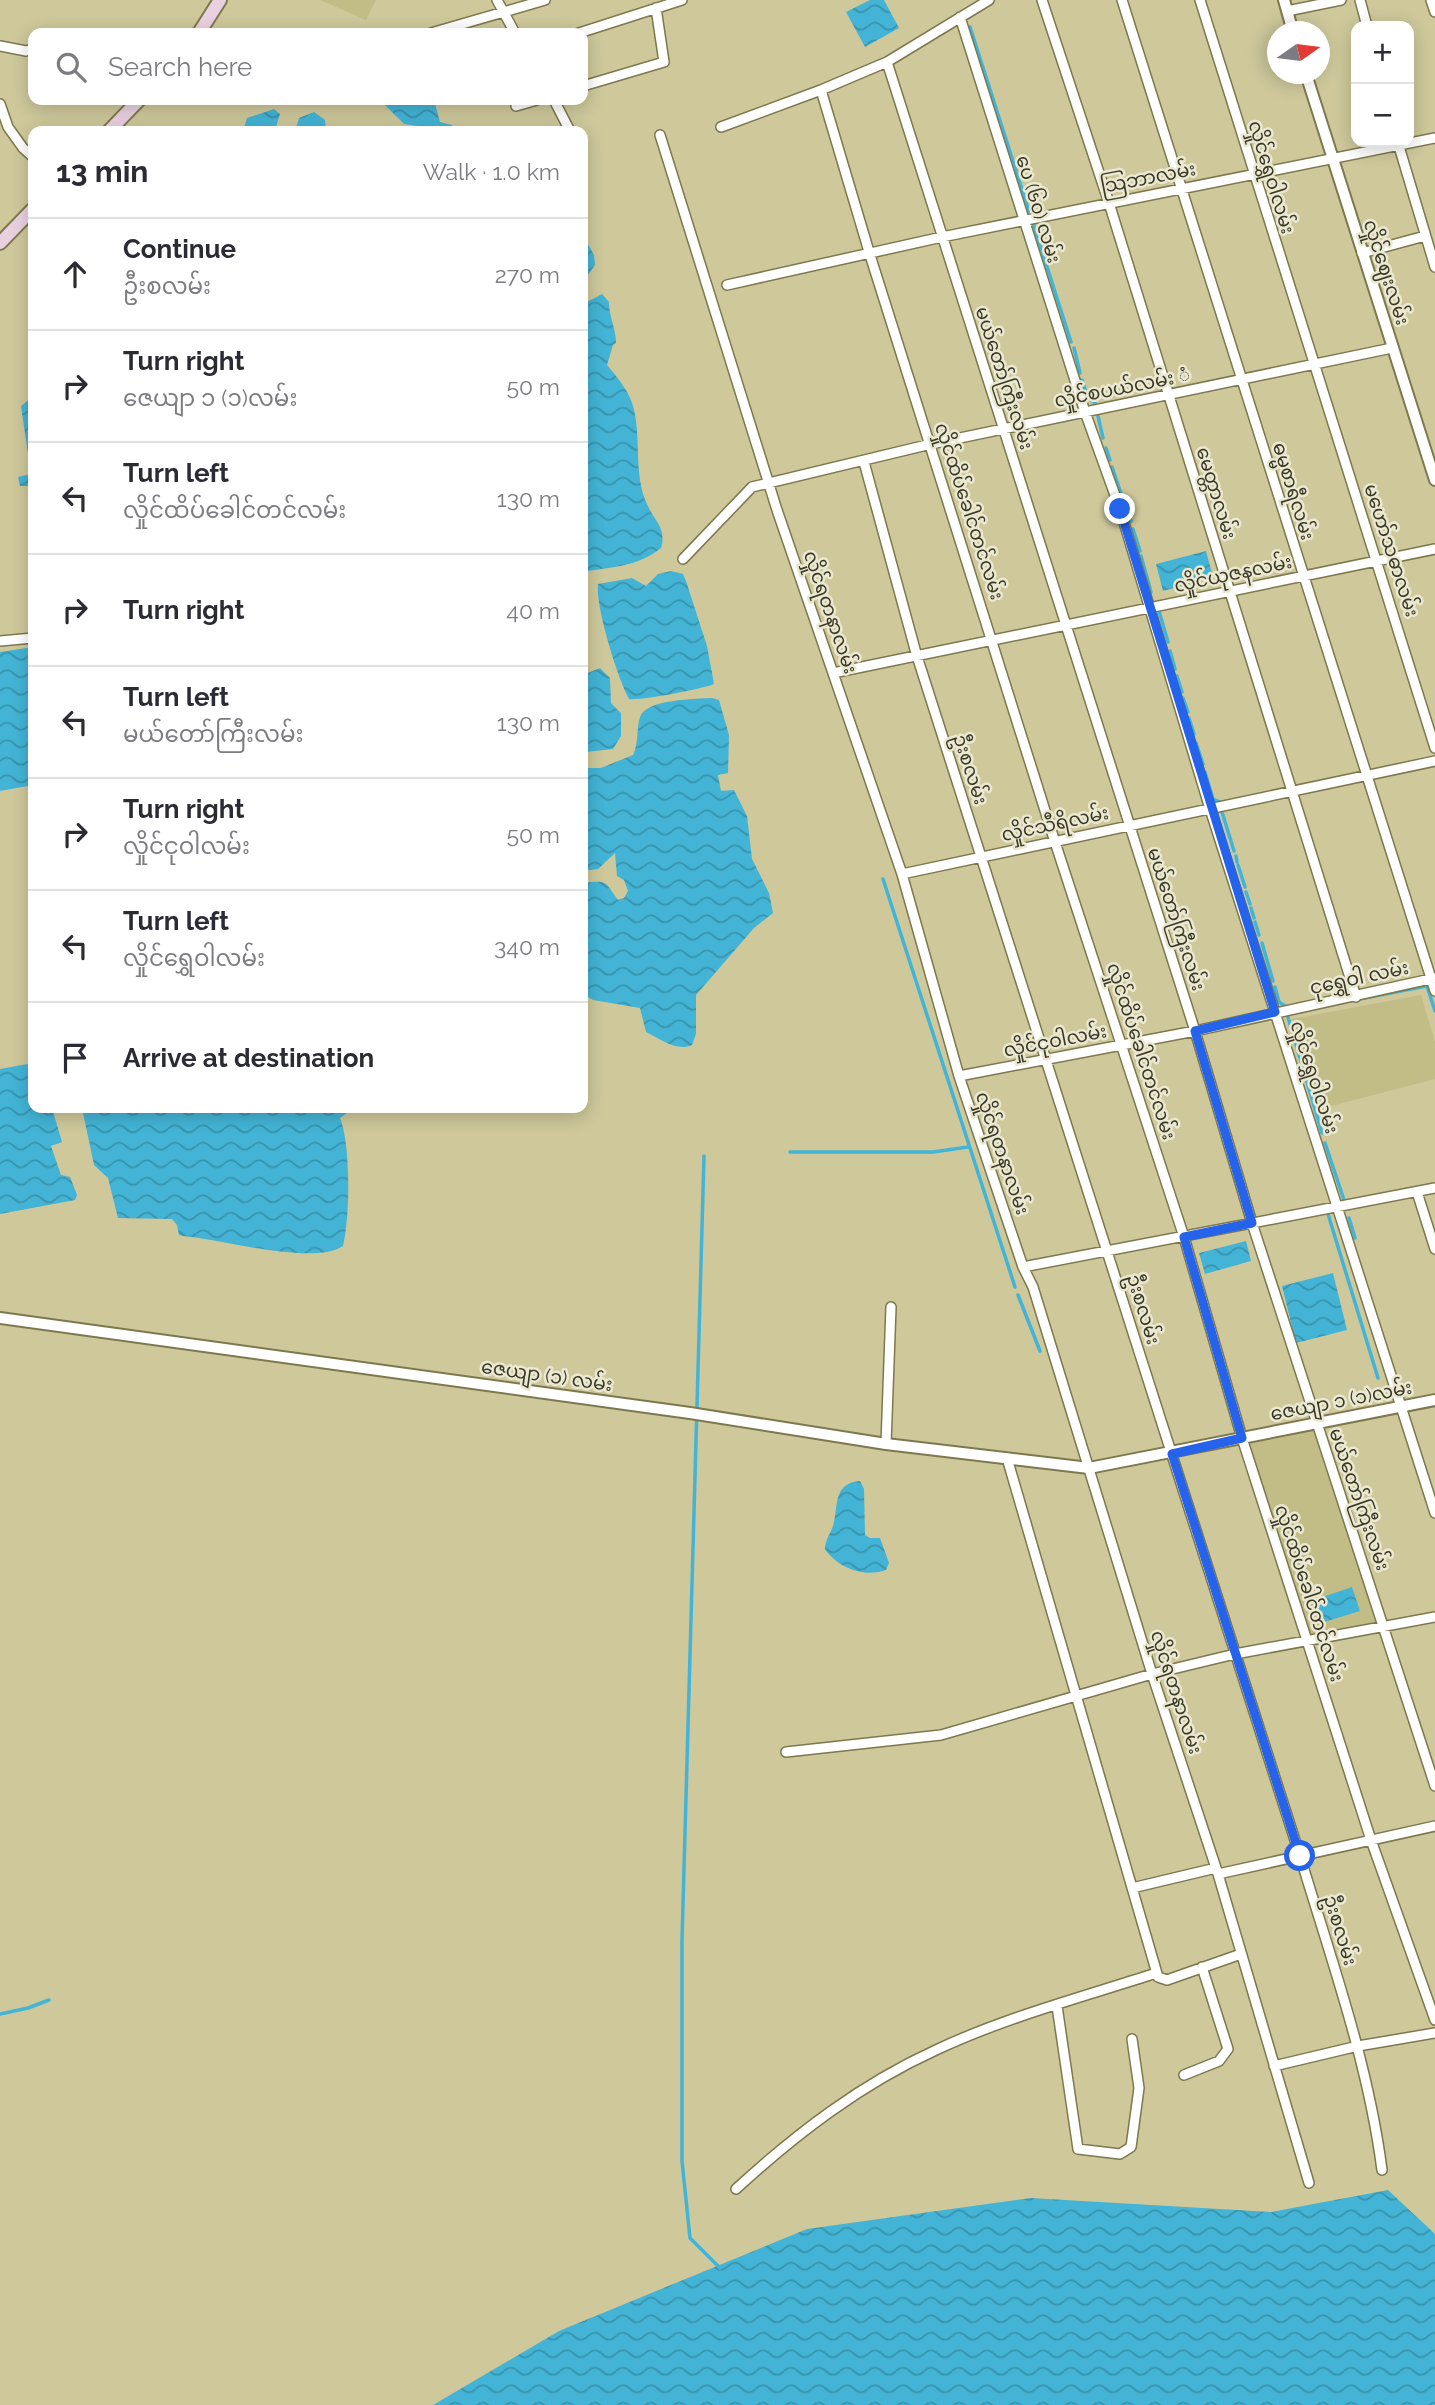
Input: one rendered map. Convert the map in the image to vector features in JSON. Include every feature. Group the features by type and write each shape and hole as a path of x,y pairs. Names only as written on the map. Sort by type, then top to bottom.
{"main road":[{"path":"202,28 220,0"},
{"path":"114,126 134,105"},
{"path":"0,243 28,214"}],"street":[{"path":"497,0 512,28"},
{"path":"450,28 545,0"},
{"path":"588,30 682,0"},
{"path":"721,127 887,62 989,0"},
{"name":"မေတ္တာလမ်း","path":"1042,0 1110,203 1356,997"},
{"name":"ဓမ္မစာရီလမ်း","path":"1122,0 1435,991"},
{"name":"လှိုင်ရွှေဝါလမ်း","path":"1200,0 1312,364"},
{"path":"1285,6 1341,0"},
{"path":"1360,0 1366,21"},
{"path":"1431,0 1435,12"},
{"path":"588,85 664,62 656,8"},
{"name":"ပေ (၆၀) လမ်း","path":"960,17 1085,412"},
{"path":"0,46 28,49"},
{"name":"မယ်တော်ကြီးလမ်း","path":"887,62 1195,1031 1252,1223 1435,1786"},
{"name":"လှိုင်ဈေးလမ်း","path":"1309,84 1392,348 1430,450 1435,480"},
{"name":"လှိုင်ထိပ်ခေါင်တင်လမ်း","path":"821,90 870,255 1054,839 1184,1237 1242,1438 1371,1840 1435,2021"},
{"path":"0,104 8,127 28,152"},
{"path":"557,105 567,126"},
{"name":"လှိုင်ရတနာလမ်း","path":"660,135 770,482 902,874 958,1076 1023,1267 1033,1287 1152,1674 1217,1871 1309,2183"},
{"name":"သြဘာလမ်း","path":"1414,141 1435,138"},
{"name":"သြဘာလမ်း","path":"727,285 942,237 1384,147"},
{"path":"1399,147 1435,267"},
{"path":"1362,253 1425,236"},
{"name":"လှိုင်စပယ်လမ်း ံ","path":"682,559 752,487 930,444 1392,348"},
{"name":"မဟော်သဓာလမ်း","path":"1312,364 1435,748"},
{"name":"လှိုင်ရွှေဝါလမ်း","path":"1085,412 1120,509 1282,1010 1339,1207 1435,1513"},
{"name":"ဦးစလမ်း","path":"864,461 888,558 916,653 1048,1059 1358,2046 1375,2113 1382,2170"},
{"name":"လှိုင်ယုဇနလမ်း","path":"833,673 916,653 992,641 1435,550"},
{"path":"0,641 28,638"},
{"name":"လှိုင်သီရိလမ်း","path":"902,874 1054,839 1366,778 1435,761"},
{"name":"ငုရွှေဝါ လမ်း","path":"1282,1010 1356,997 1433,979"},
{"name":"လှိုင်ငုဝါလမ်း","path":"958,1076 1195,1031 1282,1010"},
{"path":"1023,1267 1435,1188"},
{"path":"1417,1192 1435,1249"},
{"path":"886,1444 891,1307"},
{"name":"ဇေယျာ (၁) လမ်း","path":"0,1318 706,1415 886,1444 1089,1468"},
{"name":"ဇေယျာ ၁ (၁)လမ်း","path":"1089,1468 1172,1454 1316,1421 1435,1400"},
{"path":"1007,1458 1156,1973 1161,1980 1167,1980 1241,1954"},
{"path":"786,1752 941,1735 1152,1674 1235,1654 1435,1617"},
{"path":"1132,1888 1300,1856 1435,1826"},
{"path":"1184,2075 1219,2061 1228,2049 1202,1967"},
{"path":"736,2189 793,2137 891,2073 937,2049 1156,1973"},
{"path":"1058,2006 1078,2149 1120,2154 1131,2147 1139,2088 1132,2039"},
{"path":"1274,2066 1358,2046 1434,2037"}],"shaded area":[{"path":"320,0 376,0 366,20"},
{"path":"1421,995 1435,1042 1435,1079 1320,1109 1292,1019"},
{"path":"1315,1430 1380,1621 1309,1638 1250,1443"}],"water":[{"path":"870,0 884,0 899,28 865,47 846,12"},
{"path":"385,105 435,105 440,122 453,126 418,126 404,124"},
{"path":"274,109 280,114 276,126 245,126 247,118"},
{"path":"314,112 325,120 326,126 297,126 299,118"},
{"path":"588,244 594,255 595,265 588,275"},
{"path":"602,294 609,302 616,343 607,365 626,390 633,406 640,481 650,510 661,530 662,541 661,548 643,559 588,571 588,301"},
{"path":"28,400 28,454 21,406"},
{"path":"28,475 28,486 20,486 18,477"},
{"path":"1206,551 1213,577 1163,591 1156,564"},
{"path":"671,571 683,574 686,581 707,646 714,684 672,694 629,699 608,642 600,608 598,584 632,578 646,586 658,574"},
{"path":"28,648 28,786 0,791 0,652"},
{"path":"600,668 610,678 611,703 621,713 621,736 613,749 588,752 588,673"},
{"path":"712,698 719,700 729,735 728,773 718,775 721,791 734,790 747,816 752,859 769,893 773,913 754,928 696,995 696,1034 692,1045 686,1047 669,1044 646,1032 640,1008 588,997 588,883 605,883 618,900 624,898 628,891 624,880 617,876 615,853 598,869 588,870 588,768 601,768 633,755 640,717 644,711 672,701"},
{"path":"28,1064 28,1113 53,1113 62,1142 51,1146 61,1175 70,1177 77,1195 75,1200 0,1214 0,1069"},
{"path":"83,1113 347,1113 340,1118 346,1145 348,1182 343,1246 310,1253 266,1250 179,1235 177,1225 172,1219 118,1218 108,1178 94,1165"},
{"path":"1246,1241 1251,1261 1205,1274 1199,1253"},
{"path":"1333,1273 1347,1330 1296,1343 1282,1286"},
{"path":"860,1481 864,1489 865,1535 880,1538 889,1563 886,1570 878,1572 852,1570 830,1556 825,1549 841,1490"},
{"path":"1352,1587 1360,1611 1321,1623 1314,1600"},
{"path":"1388,2190 1435,2234 1435,2405 433,2405 559,2331 807,2229 1031,2198 1271,2212"}],"waterway":[{"path":"970,27 1029,211"},
{"path":"1033,223 1071,342"},
{"path":"1074,348 1080,373"},
{"path":"1082,380 1088,398 1095,403"},
{"path":"1098,416 1103,438"},
{"path":"1106,448 1110,460"},
{"path":"1112,467 1123,499"},
{"path":"1126,507 1131,521"},
{"path":"1133,529 1140,551"},
{"path":"1141,556 1151,592"},
{"path":"1159,611 1168,642"},
{"path":"1170,651 1175,669"},
{"path":"1177,676 1182,692"},
{"path":"1183,698 1188,712"},
{"path":"1189,718 1194,734"},
{"path":"1196,743 1203,764"},
{"path":"1205,772 1213,799 1220,802"},
{"path":"1222,812 1234,851"},
{"path":"1236,856 1237,862"},
{"path":"1238,865 1245,887"},
{"path":"883,879 1015,1287"},
{"path":"1246,892 1250,904"},
{"path":"1251,908 1254,918"},
{"path":"1255,922 1259,935"},
{"path":"1262,943 1273,981"},
{"path":"1359,999 1427,986 1435,1011"},
{"path":"1275,987 1279,1002 1285,1006"},
{"path":"1290,1013 1287,1014 1322,1133"},
{"path":"1325,1143 1345,1203"},
{"path":"790,1152 933,1152 968,1147"},
{"path":"704,1156 682,1940 682,2161 690,2238 720,2268"},
{"path":"1328,1214 1378,1378"},
{"path":"1349,1218 1355,1238"},
{"path":"1018,1295 1040,1351"},
{"path":"0,2014 49,2000"}],"route":[{"path":"1120,509 1210,809 1275,1012 1195,1031 1252,1223 1184,1237 1242,1438 1172,1454 1300,1856"}]}
